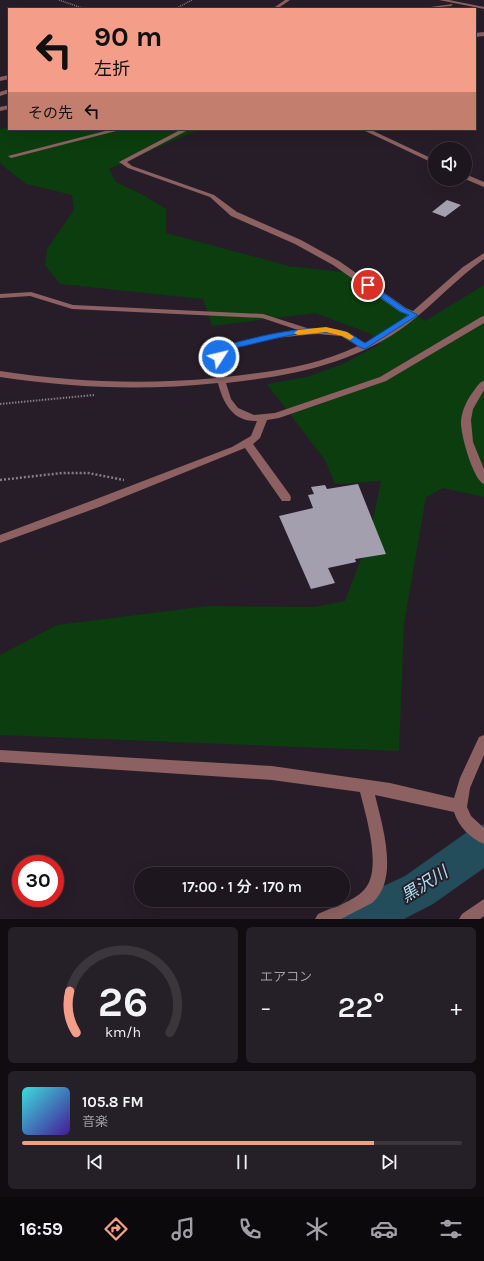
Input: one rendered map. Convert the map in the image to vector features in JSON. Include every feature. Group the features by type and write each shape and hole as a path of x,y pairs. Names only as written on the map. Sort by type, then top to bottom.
{"street":[{"path":"276,8 288,0"},
{"path":"441,0 458,1 484,8"},
{"path":"427,8 458,1"},
{"path":"11,156 116,130"},
{"path":"185,130 122,162 212,196 234,214 298,242 336,263 403,310 414,315"},
{"path":"366,130 428,159"},
{"path":"472,179 484,185"},
{"path":"0,374 38,380 103,386 179,384 270,375 310,367 346,356 365,347 414,315 448,283 484,255"},
{"path":"0,296 31,294 72,308 263,316 308,331"},
{"path":"365,347 344,334 326,330 308,331 227,348 219,357 217,366 226,400 235,410 254,418 276,416 384,379 484,319"},
{"path":"484,384 475,394 466,413 469,445 484,480"},
{"path":"0,539 140,487 235,449 255,438 263,417"},
{"path":"247,443 286,498"},
{"path":"484,741 466,781 460,806 462,814 470,826 484,838"},
{"path":"0,756 272,773 390,790 460,806"},
{"path":"323,919 369,897 377,887 379,870 378,843 366,787"},
{"path":"467,919 484,907"}],"path":[{"path":"58,0 83,8"},
{"path":"177,8 192,0"},
{"path":"0,404 98,395 103,386"},
{"path":"0,480 62,473 88,473 136,482 140,487"}],"green space":[{"path":"8,127 8,130 198,130 109,169 116,182 143,195 166,209 166,233 289,266 351,273 425,321 484,285 484,497 443,488 426,497 404,624 399,751 0,735 0,655 57,625 208,606 315,607 345,601 370,535 381,481 335,484 325,460 267,384 307,377 345,363 380,344 371,334 315,313 212,326 203,299 60,284 45,265 47,249 74,210 72,195 26,184 2,165 0,161 0,129"}],"building":[{"path":"447,200 461,205 445,217 432,212"},
{"path":"358,484 386,554 355,559 356,562 328,568 335,583 311,589 279,516 313,508 308,495 314,494 311,487 325,485 327,489"}],"waterway":[{"name":"黒沢川","path":"360,919 419,890 484,844"}],"slow traffic":[{"path":"298,333 326,330 350,337"}],"route":[{"path":"219,357 227,348 237,345 308,331 326,330 344,334 365,347 414,315 403,310 368,285"}]}
